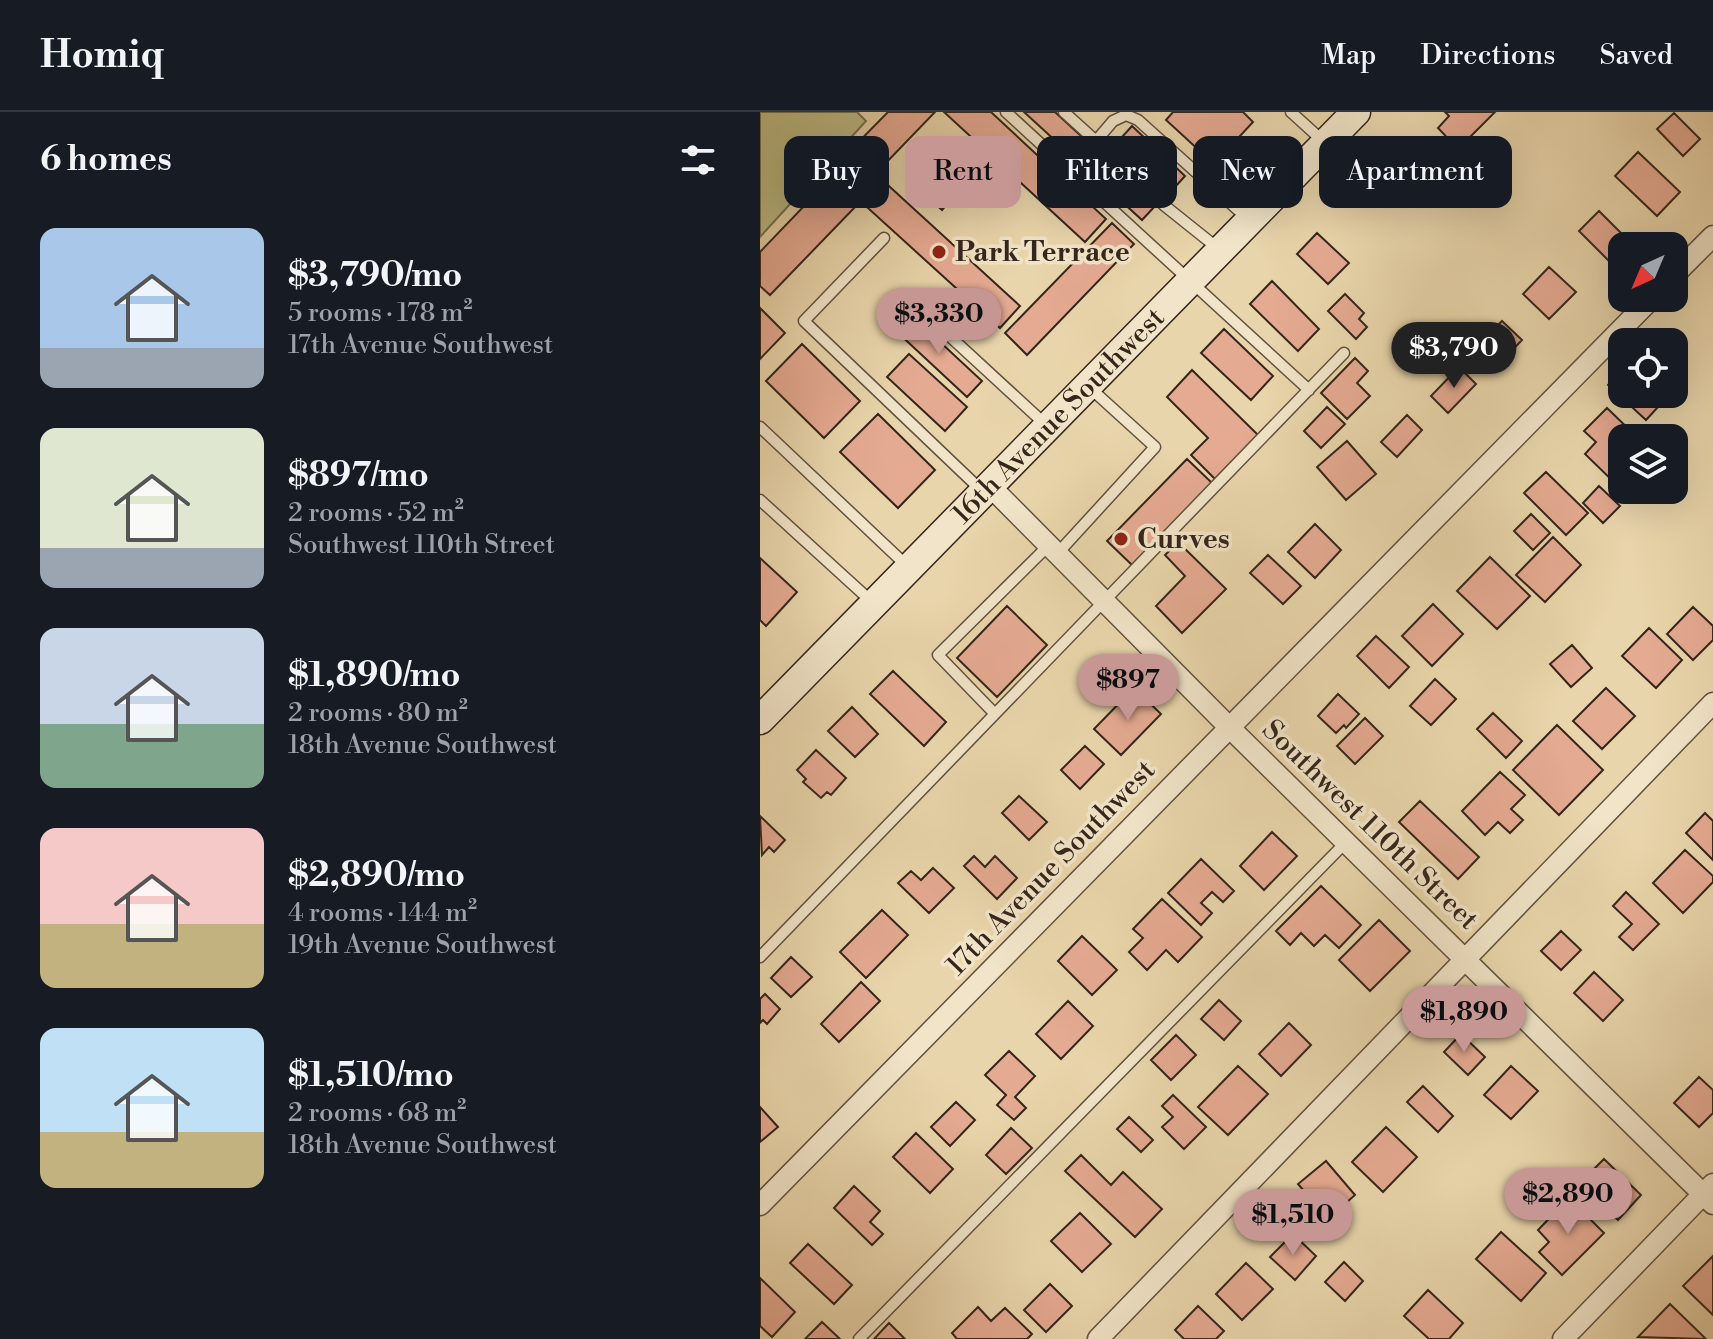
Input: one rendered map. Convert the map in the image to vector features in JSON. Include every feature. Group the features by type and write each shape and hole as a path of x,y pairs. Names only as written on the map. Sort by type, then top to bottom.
{"main road":[{"name":"16th Avenue Southwest","path":"1333,136 1356,112"},
{"name":"16th Avenue Southwest","path":"760,720 1319,150"}],"street":[{"path":"1688,261 1713,236"},
{"name":"17th Avenue Southwest","path":"760,1205 1638,312"},
{"name":"Southwest 110th Street","path":"986,488 1710,1194"},
{"path":"1098,1339 1713,703"},
{"path":"1563,1339 1710,1194"}],"lane":[{"path":"1006,112 1309,390"},
{"path":"1064,112 1090,136"},
{"path":"1291,112 1319,137"},
{"path":"1100,136 1113,121 1126,115 1138,120 1156,136"},
{"path":"1177,155 1250,221"},
{"path":"1167,208 1220,251"},
{"path":"884,238 804,321 986,488"},
{"path":"919,308 1048,427"},
{"path":"760,957 1344,353"},
{"path":"995,714 938,655 1053,550 1155,447 1089,386"},
{"path":"760,427 908,568"},
{"path":"760,500 873,603"},
{"path":"859,1339 1346,842"}],"green space":[{"path":"760,112 857,112 866,121 852,136 784,136 784,208 786,208 760,237"}],"building":[{"path":"888,112 935,112 912,136 905,136 905,143 889,160 889,136 864,136"},
{"path":"944,112 991,112 1017,136 970,136"},
{"path":"1024,112 1055,112 1081,136 1050,136"},
{"path":"1173,112 1243,112 1253,122 1240,136 1193,136 1193,145 1166,120"},
{"path":"1445,112 1495,112 1471,136 1446,136 1438,128 1449,116"},
{"path":"1674,113 1700,139 1683,156 1657,129"},
{"path":"1132,126 1143,136 1123,136"},
{"path":"1021,140 1037,155 1037,198 1021,183"},
{"path":"1638,152 1680,192 1657,216 1615,176"},
{"path":"1177,168 1185,176 1177,185"},
{"name":"Park Terrace","path":"889,186 905,201 905,208 913,208 1020,306 1000,328 868,208 889,208"},
{"path":"802,208 854,208 770,295 760,286 760,252"},
{"path":"1048,208 1094,208 1106,219 1085,242"},
{"path":"1129,208 1153,208 1142,220"},
{"path":"1599,211 1620,232 1608,232 1608,260 1579,231"},
{"name":"Park Terrace","path":"1112,223 1134,244 1027,355 1005,333"},
{"path":"1317,233 1349,263 1328,284 1297,254"},
{"path":"1549,267 1576,292 1549,319 1523,294"},
{"path":"1272,281 1319,329 1298,351 1250,304"},
{"path":"1345,294 1364,313 1359,319 1367,327 1356,339 1328,311"},
{"path":"760,308 785,333 760,359"},
{"path":"911,315 982,381 967,397 896,331"},
{"path":"1502,321 1522,340 1494,369 1474,349"},
{"path":"1224,329 1273,376 1251,400 1201,353"},
{"path":"802,344 860,401 824,438 766,381"},
{"path":"909,354 967,407 945,431 887,377"},
{"path":"1355,358 1368,371 1357,383 1370,396 1347,419 1321,393"},
{"path":"1459,367 1476,384 1448,413 1431,396"},
{"path":"1192,370 1258,435 1215,479 1191,455 1208,438 1167,397"},
{"path":"1327,407 1345,424 1321,448 1304,431"},
{"path":"1607,408 1624,424 1608,424 1608,476 1585,454 1596,442 1584,431"},
{"path":"1633,408 1657,408 1646,420"},
{"path":"878,414 935,470 898,508 840,452"},
{"path":"1407,415 1422,430 1397,457 1381,442"},
{"path":"1347,441 1376,474 1346,500 1317,467"},
{"path":"1187,459 1212,483 1132,565 1107,541"},
{"path":"1546,472 1588,513 1566,535 1524,493"},
{"path":"1599,486 1608,495 1608,504 1620,506 1603,523 1583,503"},
{"path":"1531,514 1550,533 1533,550 1514,531"},
{"path":"1315,524 1341,550 1315,578 1288,552"},
{"path":"1553,537 1581,565 1545,602 1516,575"},
{"path":"1178,542 1226,589 1182,633 1156,606 1185,576 1165,555"},
{"path":"1268,555 1301,586 1283,604 1250,573"},
{"path":"1490,557 1530,596 1497,629 1457,591"},
{"path":"760,558 797,592 766,626 760,620"},
{"path":"1433,604 1463,634 1432,666 1402,636"},
{"path":"1007,606 1047,645 997,697 957,658"},
{"path":"1693,607 1713,626 1713,640 1693,660 1667,634"},
{"path":"1649,628 1682,660 1656,688 1622,656"},
{"path":"1376,636 1409,667 1389,688 1357,656"},
{"path":"1572,645 1592,668 1571,687 1550,664"},
{"path":"893,671 946,722 924,746 870,694"},
{"path":"1435,679 1456,699 1431,725 1410,706"},
{"path":"1134,688 1161,714 1121,755 1094,729"},
{"path":"1606,688 1635,716 1602,749 1573,721"},
{"path":"1338,694 1359,714 1346,728 1344,725 1336,733 1318,716"},
{"path":"852,707 878,734 855,757 828,731"},
{"path":"1493,713 1522,741 1506,758 1477,729"},
{"path":"1365,718 1383,736 1355,764 1337,746"},
{"path":"1557,725 1603,770 1559,815 1513,770"},
{"path":"1085,746 1104,764 1080,789 1061,770"},
{"path":"816,750 846,778 831,795 827,792 821,798 803,782 806,779 797,770"},
{"path":"1500,772 1525,795 1511,809 1523,820 1510,833 1498,822 1485,835 1462,811"},
{"path":"1019,796 1047,822 1029,840 1002,813"},
{"path":"1420,801 1479,857 1458,879 1399,822"},
{"path":"1705,813 1713,821 1713,860 1686,833"},
{"path":"760,816 785,840 774,852 769,847 762,855"},
{"path":"1272,832 1297,856 1264,890 1240,866"},
{"path":"1685,850 1713,876 1713,882 1683,913 1653,883"},
{"path":"974,856 985,867 995,856 1017,878 997,899 964,866"},
{"path":"1201,859 1234,891 1223,902 1212,892 1201,903 1212,913 1201,925 1168,893"},
{"path":"933,868 954,888 929,913 898,883 911,871 921,880"},
{"path":"1321,886 1361,925 1339,948 1325,935 1314,946 1301,933 1290,945 1276,931"},
{"path":"1626,892 1659,924 1633,950 1619,937 1632,924 1613,906"},
{"path":"1162,899 1202,937 1178,962 1166,950 1147,970 1129,952 1143,938 1133,929"},
{"path":"882,910 908,935 866,978 840,952"},
{"path":"1379,920 1410,951 1370,991 1339,960"},
{"path":"1561,931 1581,950 1561,970 1541,951"},
{"path":"1082,936 1117,970 1092,995 1058,961"},
{"path":"791,957 812,977 791,997 771,978"},
{"path":"1594,972 1623,1000 1603,1021 1574,993"},
{"path":"861,982 880,1001 839,1042 821,1024"},
{"path":"765,994 780,1009 767,1024 763,1020 760,1023 760,999"},
{"path":"1219,1000 1241,1021 1224,1040 1201,1019"},
{"path":"1068,1001 1093,1026 1061,1059 1036,1034"},
{"path":"1289,1023 1311,1045 1281,1076 1259,1054"},
{"path":"1461,1034 1485,1057 1468,1075 1444,1052"},
{"path":"1176,1035 1196,1055 1171,1080 1151,1060"},
{"path":"1009,1051 1035,1076 1015,1097 1026,1108 1014,1120 997,1105 1006,1095 985,1075"},
{"path":"1238,1066 1268,1094 1228,1135 1198,1107"},
{"path":"1511,1066 1538,1091 1511,1119 1484,1095"},
{"path":"1699,1077 1713,1090 1713,1113 1699,1127 1674,1103"},
{"path":"1423,1086 1453,1116 1438,1132 1407,1102"},
{"path":"1173,1095 1206,1127 1184,1149 1162,1127 1173,1117 1162,1106"},
{"path":"956,1102 975,1120 950,1146 931,1127"},
{"path":"760,1107 778,1127 760,1142"},
{"path":"1129,1117 1153,1140 1141,1152 1117,1129"},
{"path":"1386,1127 1417,1157 1383,1192 1352,1162"},
{"path":"1011,1128 1032,1148 1006,1174 986,1155"},
{"path":"916,1133 953,1169 930,1193 893,1157"},
{"path":"1081,1155 1111,1185 1123,1172 1162,1209 1135,1237 1065,1171"},
{"path":"1604,1159 1641,1195 1618,1220 1580,1183"},
{"path":"1326,1161 1355,1195 1328,1219 1298,1184"},
{"path":"854,1186 880,1211 870,1222 883,1234 872,1245 834,1208"},
{"path":"1569,1198 1604,1233 1562,1275 1539,1252 1549,1242 1538,1230"},
{"path":"1080,1213 1111,1244 1082,1272 1051,1241"},
{"path":"1501,1232 1546,1273 1521,1301 1476,1259"},
{"path":"1293,1234 1316,1256 1295,1280 1270,1257"},
{"path":"808,1244 852,1285 834,1304 790,1263"},
{"path":"1713,1256 1713,1315 1683,1286"},
{"path":"1344,1262 1363,1281 1345,1301 1325,1282"},
{"path":"1246,1263 1273,1289 1242,1320 1216,1294"},
{"path":"760,1278 795,1312 772,1337 760,1326"},
{"path":"1050,1284 1072,1306 1046,1332 1024,1310"},
{"path":"1428,1290 1463,1323 1449,1339 1429,1339 1404,1316"},
{"path":"1670,1304 1706,1339 1638,1337"},
{"path":"1198,1306 1224,1331 1216,1339 1184,1339 1175,1330"},
{"path":"978,1307 991,1321 1005,1308 1032,1334 1027,1339 957,1339 952,1333"},
{"path":"822,1322 840,1339 805,1339"},
{"path":"889,1323 905,1339 874,1339"}],"place":[{"name":"Park Terrace","path":"939,252"},
{"name":"Curves","path":"1121,539"}]}
